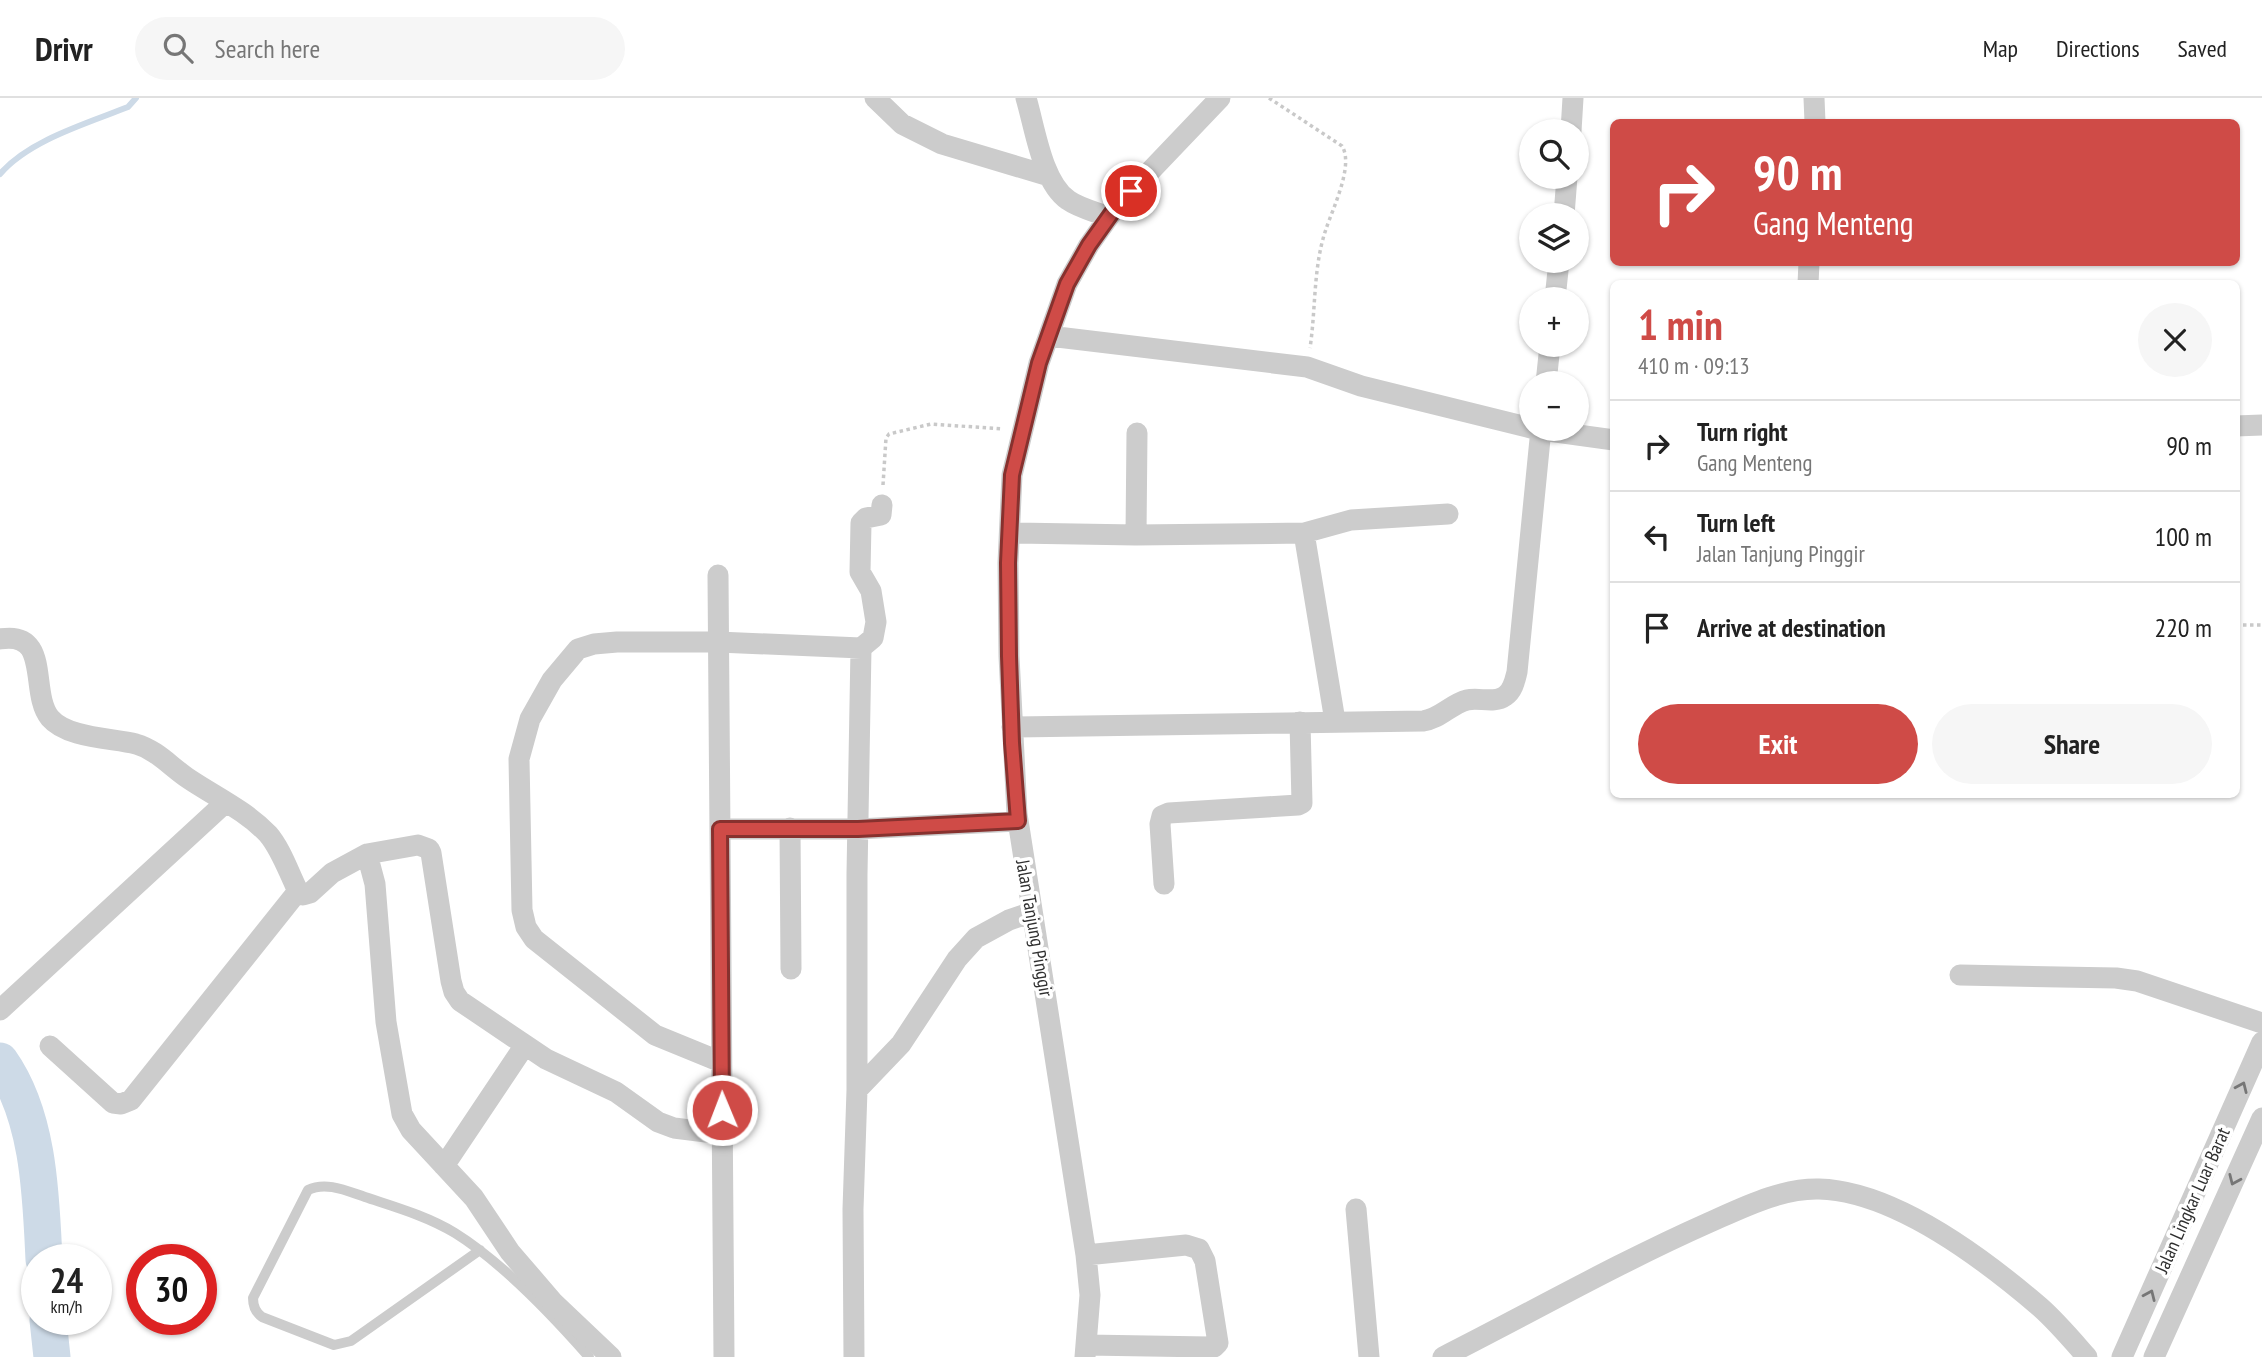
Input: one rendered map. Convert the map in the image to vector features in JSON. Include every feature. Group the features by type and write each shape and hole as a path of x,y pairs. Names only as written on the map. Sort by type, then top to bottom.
{"street":[{"path":"875,98 902,124 942,144 1049,176"},
{"path":"1026,98 1049,176 1057,190 1069,201 1109,217"},
{"name":"Jalan Tanjung Pinggir","path":"1086,1351 1090,1295 1086,1255 1018,821 1012,727 1008,563 1012,475 1039,363 1067,284 1089,245 1116,207 1220,98"},
{"path":"1572,119 1573,98"},
{"path":"1814,98 1815,119"},
{"path":"1049,336 1307,367 1361,386 1519,425"},
{"path":"2240,426 2262,425"},
{"path":"1136,535 1137,433"},
{"path":"1589,436 1610,439"},
{"path":"1012,727 1433,720 1469,699 1490,701 1505,696 1513,687 1517,672 1536,441"},
{"path":"721,1062 655,1035 534,939 526,927 522,910 519,759 530,719 552,680 578,649 594,643 718,642 862,648 873,638 876,622 871,592 860,572 862,523 866,518 881,515 882,505"},
{"path":"1010,533 1304,533 1351,520 1448,514"},
{"path":"1304,533 1335,721"},
{"path":"718,575 724,1357"},
{"path":"0,639 11,637 32,649 43,704 58,725 145,747 249,817 270,836 298,891 303,895 310,893 332,873 367,854 418,845 429,849 454,992 460,1001 546,1059 616,1092 658,1122 674,1128 722,1134"},
{"path":"854,1357 853,1209 862,648"},
{"path":"1164,884 1160,824 1162,816 1169,813 1298,806 1302,803 1300,722"},
{"path":"0,1010 226,802"},
{"path":"720,829 858,829 1018,821"},
{"path":"790,828 791,969"},
{"path":"367,854 375,884 386,1022 402,1114 411,1130 474,1198 510,1252 553,1302 611,1357"},
{"path":"50,1046 113,1103 121,1104 131,1100 298,891"},
{"path":"857,1090 901,1044 957,958 976,938 1009,920 1032,912"},
{"path":"1960,975 2116,978 2137,981 2262,1023"},
{"name":"Jalan Lingkar Luar Barat","path":"2122,1357 2262,1042"},
{"path":"444,1166 525,1045"},
{"name":"Jalan Lingkar Luar Barat","path":"2154,1357 2255,1148 2262,1118"},
{"path":"1443,1357 1653,1247 1749,1205 1796,1191 1818,1189 1841,1191 1884,1205 1944,1234 2041,1308 2087,1357"},
{"path":"1356,1209 1369,1357"},
{"path":"1086,1255 1186,1245 1199,1249 1205,1261 1218,1343 1209,1347 1086,1351"}],"lane":[{"path":"480,1250 344,1344 334,1345 262,1317 253,1305 253,1298 308,1190 324,1186 337,1188 415,1214 453,1232 480,1250 589,1357"}],"path":[{"path":"1269,98 1342,146 1346,152 1343,177 1324,235 1317,268 1313,329 1307,367"},
{"path":"882,505 886,438 889,434 931,424 1023,431"},
{"path":"2240,625 2262,625"}],"waterway":[{"path":"0,174 12,162 43,142 128,107 136,98"},
{"path":"0,1061 23,1106 30,1131 36,1157 43,1244"},
{"path":"50,1335 52,1357"}],"route":[{"path":"722,1110 720,829 858,829 1018,821 1009,656 1008,563 1012,475 1039,363 1067,284 1089,245 1131,191"}]}
